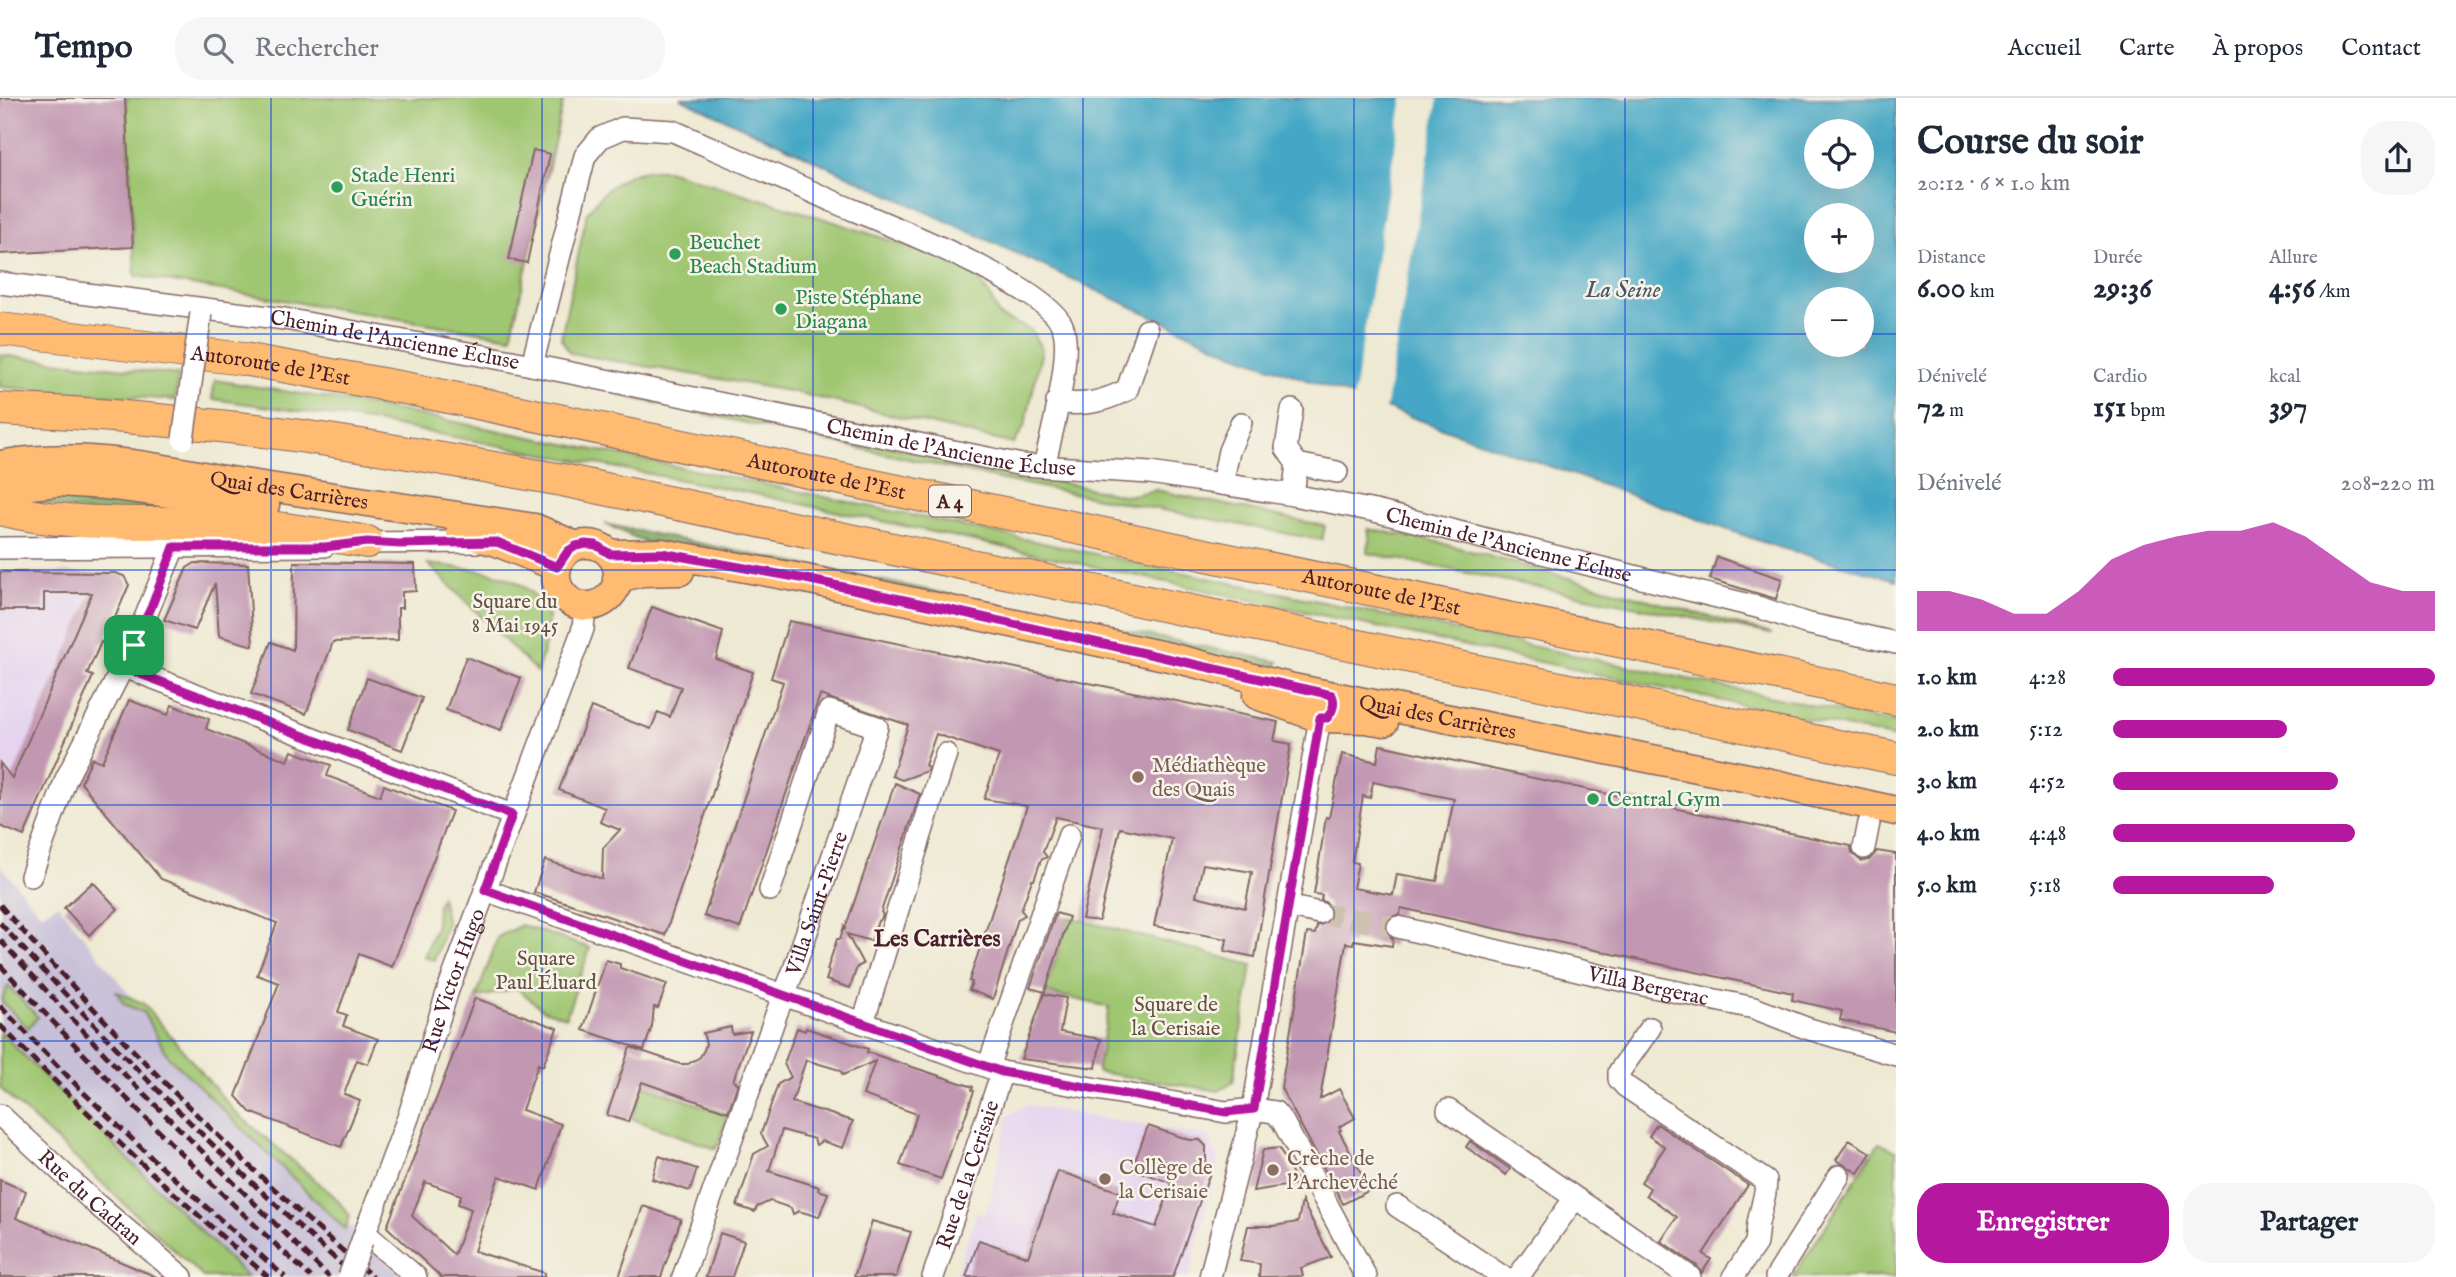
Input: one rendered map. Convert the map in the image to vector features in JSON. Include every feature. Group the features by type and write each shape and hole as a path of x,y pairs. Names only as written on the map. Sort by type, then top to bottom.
{"highway":[{"name":"Autoroute de l’Est","path":"0,328 243,359 410,389 1896,699"},
{"path":"0,409 257,431 395,451 562,480 1896,758"},
{"path":"0,509 63,521 283,528 367,542"},
{"path":"1791,676 1896,687"}],"main road":[{"name":"Quai des Carrières","path":"0,466 47,460 179,466 218,479 535,528 576,546"},
{"name":"Quai des Carrières","path":"0,488 60,482 106,485 179,466 279,507 341,510 401,518 497,542 557,567"},
{"path":"596,545 614,566 610,595 603,601 585,605 574,603 565,597 559,588 557,567 561,558 576,546 596,545"},
{"name":"Quai des Carrières","path":"614,566 643,572 680,571 755,589 928,622 1168,673 1269,698 1748,778 1896,811"},
{"name":"Quai des Carrières","path":"1321,707 1364,719 1598,759 1876,833"}],"street":[{"path":"532,365 585,156 600,138 623,128 673,131 972,261 1051,309 1062,324 1066,338 1044,466"},
{"name":"Chemin de l'Ancienne Écluse","path":"0,283 285,319 532,365 1022,465 1150,473 1293,495 1375,511 1761,608 1805,623 1896,643"},
{"path":"179,466 201,310"},
{"path":"1057,402 1075,404 1104,401 1127,390 1147,330"},
{"path":"1292,410 1286,448 1297,464 1293,495"},
{"path":"1222,484 1229,451 1241,423"},
{"path":"1297,464 1336,471"},
{"name":"Quai des Carrières","path":"0,548 325,547 367,542 497,542"},
{"path":"31,876 70,772 151,608 174,547"},
{"name":"Rue Victor Hugo","path":"349,1277 409,1115 448,990 583,629 585,605"},
{"path":"122,667 512,815"},
{"path":"1210,1277 1254,1109 1321,707"},
{"name":"Villa Saint-Pierre","path":"683,1277 784,997 877,727 829,711 770,890"},
{"path":"863,1023 946,754"},
{"name":"Rue de la Cerisaie","path":"933,1277 1069,835"},
{"path":"485,890 995,1069 1226,1112 1254,1109 1275,1112 1283,1122 1366,1277"},
{"path":"1287,906 1319,913"},
{"name":"Villa Bergerac","path":"1398,927 1615,979 1754,1007 1806,1028 1896,1055"},
{"path":"1650,1028 1619,1072 1619,1079 1625,1086 1766,1181 1756,1243 1739,1269 1770,1277"},
{"path":"1448,1110 1690,1277"},
{"name":"Rue du Cadran","path":"0,1115 95,1203 182,1277"},
{"path":"1776,1277 1839,1176"},
{"path":"1518,1277 1575,1198"},
{"path":"1397,1206 1503,1277"},
{"path":"364,1237 416,1277"}],"shaded area":[{"path":"0,572 115,573 124,576 129,585 88,673 93,676 0,826"},
{"path":"0,865 41,914 58,904 187,1068 402,1277 237,1277 0,1072"},
{"name":"Collège de la Cerisaie","path":"1027,1105 1207,1136 1219,1159 1189,1277 955,1277 977,1212 985,1215 990,1200 1008,1115"}],"green space":[{"name":"Stade Henri Guérin","path":"126,98 564,98 511,337 135,276"},
{"name":"Piste Stéphane Diagana","path":"648,170 667,170 828,220 949,260 973,272 990,296 999,316 1031,330 1042,350 1025,425 1014,444 794,392 570,353 561,338 587,213 603,193 616,183 629,175"},
{"path":"0,355 178,375 175,400 0,387"},
{"path":"215,380 376,406 754,482 1896,723 1896,738 750,493 369,421 212,399"},
{"path":"619,395 713,410 1127,496 1156,490 1325,526 1322,540 1008,481"},
{"path":"73,490 256,516 100,515 4,495"},
{"path":"605,524 1279,662 1273,669 671,554"},
{"path":"1368,529 1434,541 1772,634 1367,553 1370,540"},
{"name":"Square du 8 Mai 1945","path":"428,564 487,572 528,589 545,608 548,620 537,672"},
{"path":"441,896 447,924 434,960 424,957 436,924 437,906"},
{"name":"Square de la Cerisaie","path":"1069,917 1252,965 1233,1082 1219,1091 1097,1072 1109,1007 1045,992"},
{"name":"Square Paul Éluard","path":"521,925 590,948 566,1017 543,1010 517,988 476,998 498,937"},
{"path":"8,986 38,1017 28,1028 1,1001"},
{"path":"117,992 143,1003 234,1111 334,1196 350,1216 345,1229 168,1056 143,1012 124,1004"},
{"path":"0,1032 247,1277 203,1277 2,1090"},
{"path":"644,1085 728,1115 716,1149 632,1119"},
{"path":"1879,1143 1896,1151 1896,1277 1793,1277"}],"water":[{"name":"La Seine","path":"680,98 1896,98 1896,580 1771,545 1234,354"}],"pier":[{"path":"1403,98 1438,98 1385,411 1353,400"}],"building":[{"path":"0,98 125,98 133,247 0,254"},
{"path":"533,150 550,154 527,263 509,259"},
{"path":"1717,557 1782,579 1776,599 1710,579"},
{"path":"294,562 415,564 416,591 402,592 402,608 398,608 398,640 333,642 306,714 251,694 271,642 293,650"},
{"path":"195,563 248,564 253,646 219,636 215,583 195,630 164,620 187,568"},
{"path":"0,572 115,573 124,576 129,585 104,643 101,642 87,674 93,676 24,836 0,826 0,763 12,778 92,593 44,593 44,610 0,610"},
{"path":"652,607 723,632 716,659 753,672 665,935 534,892 545,860 602,879 603,848 620,830 600,822 605,808 559,790 591,707 651,729 658,712 670,717 681,687 629,668"},
{"path":"789,621 1278,722 1274,741 1291,744 1255,957 1225,951 1227,939 1154,926 1172,839 1155,835 1120,828 1099,921 1082,919 1103,827 1056,817 1043,852 1047,857 1041,860 1032,880 1021,910 1025,915 1018,919 993,999 969,990 972,982 969,981 1027,806 984,799 999,755 936,734 925,765 927,771 902,780 892,776 908,725 820,695 740,928 704,916 783,682 771,678","holes":["1203,864 1252,872 1245,908 1196,896"]},
{"path":"466,657 521,678 501,730 446,710"},
{"path":"367,678 422,698 402,750 348,730"},
{"path":"129,700 168,715 172,705 209,719 206,729 288,761 292,751 331,765 327,776 380,796 384,785 452,811 392,967 359,954 338,1012 347,1015 343,1026 378,1039 368,1064 357,1060 344,1094 360,1101 341,1147 250,1112 236,1096 279,983 257,975 277,923 161,879 81,783 92,758 102,762"},
{"path":"1380,745 1851,846 1852,853 1861,861 1869,860 1877,851 1896,854 1896,1032 1840,1020 1842,1011 1792,1000 1793,993 1401,908 1400,914 1389,918 1385,923 1386,931 1393,939 1392,946 1354,940 1353,944 1346,943 1320,1099 1339,1089 1355,1118 1339,1127 1339,1131 1370,1190 1343,1204 1281,1088 1307,933 1315,934 1317,926 1328,922 1332,915 1328,904 1321,900 1322,895 1314,894 1326,817 1329,818 1342,754 1377,762","holes":["1373,782 1454,799 1437,881 1397,874 1393,895 1353,888 1358,863 1352,862 1363,796 1370,798"]},
{"path":"895,783 920,794 881,912 883,915 871,941 847,934 863,964 857,967 850,988 826,980 827,970 837,939 840,939 844,926 845,929"},
{"path":"93,882 118,909 89,935 64,908"},
{"path":"1056,913 1069,917 1045,992 1030,988"},
{"path":"606,960 620,964 620,968 667,984 658,1008 654,1007 652,1026 644,1050 583,1030"},
{"path":"1044,994 1066,998 1060,1032 1101,1039 1096,1068 1021,1059"},
{"path":"475,998 557,1028 543,1066 538,1064 522,1110 561,1124 539,1190 499,1176 474,1251 545,1273 544,1277 441,1277 387,1227","holes":["425,1182 461,1195 458,1204 471,1209 454,1255 412,1216"]},
{"path":"731,1027 732,1034 751,1031 733,1081 738,1083 728,1112 642,1082 628,1122 607,1115 630,1047 680,1064 688,1064 700,1057 704,1050 706,1044 703,1033"},
{"path":"797,1028 805,1031 806,1028 868,1049 867,1052 973,1087 961,1129 941,1179 900,1165 917,1114 863,1095 875,1061 843,1075 840,1070 806,1060 792,1102 853,1121 843,1148 822,1141 816,1145 814,1139 782,1130 769,1171 819,1187 818,1190 828,1193 819,1217 799,1211 793,1214 791,1208 770,1201 757,1207 755,1212 737,1206 754,1154 768,1146 761,1134 778,1084 791,1077 784,1064"},
{"path":"1657,1124 1748,1185 1703,1254 1711,1259 1702,1273 1697,1266 1661,1241 1677,1217 1646,1195 1650,1188 1641,1182 1665,1147 1649,1136"},
{"name":"Collège de la Cerisaie","path":"1148,1126 1190,1140 1200,1140 1206,1146 1206,1165 1212,1167 1173,1277 966,1277 979,1240 1028,1257 1058,1171 1120,1192 1113,1213 1156,1227 1172,1183 1132,1169"},
{"path":"1849,1140 1871,1153 1858,1173 1836,1160"},
{"path":"1470,1141 1510,1169 1506,1175 1466,1147"},
{"path":"1279,1148 1298,1184 1253,1191 1263,1150"},
{"path":"659,1156 697,1169 690,1191 652,1179"},
{"path":"0,1180 26,1191 16,1218 157,1277 0,1277"},
{"path":"1302,1201 1331,1257 1301,1268 1303,1276 1259,1277 1260,1264 1240,1261 1248,1226 1298,1222"},
{"path":"643,1206 681,1219 661,1277 619,1277"},
{"path":"872,1221 911,1232 896,1277 854,1277"},
{"path":"720,1233 744,1241 732,1277 706,1277"}],"tunnel":[{"path":"1319,913 1398,927"}],"railway":[{"path":"0,905 88,1003 180,1098 274,1189 373,1277"},
{"path":"0,923 173,1106 263,1193 356,1277"},
{"path":"0,940 112,1062 329,1277"},
{"path":"0,965 152,1124 230,1202 311,1277"},
{"path":"0,1006 83,1092 157,1163 285,1277"},
{"path":"0,1025 131,1154 268,1277"}],"place":[{"name":"Stade Henri Guérin","path":"337,187"},
{"name":"Beuchet Beach Stadium","path":"675,254"},
{"name":"Piste Stéphane Diagana","path":"781,309"},
{"name":"Médiathèque des Quais","path":"1138,777"},
{"name":"Central Gym","path":"1593,799"},
{"name":"Crèche de l'Archevêché","path":"1273,1170"},
{"name":"Collège de la Cerisaie","path":"1105,1179"}],"district":[{"name":"Les Carrières","path":"937,938"}],"route":[{"path":"367,542 497,542 557,567 568,551 586,544 596,545 610,554 662,553 806,579 1174,658 1332,695 1334,709 1327,718 1320,718 1254,1109 1226,1112 1002,1072 485,890 512,815 122,667 134,645 174,547 325,547 367,542"}]}
